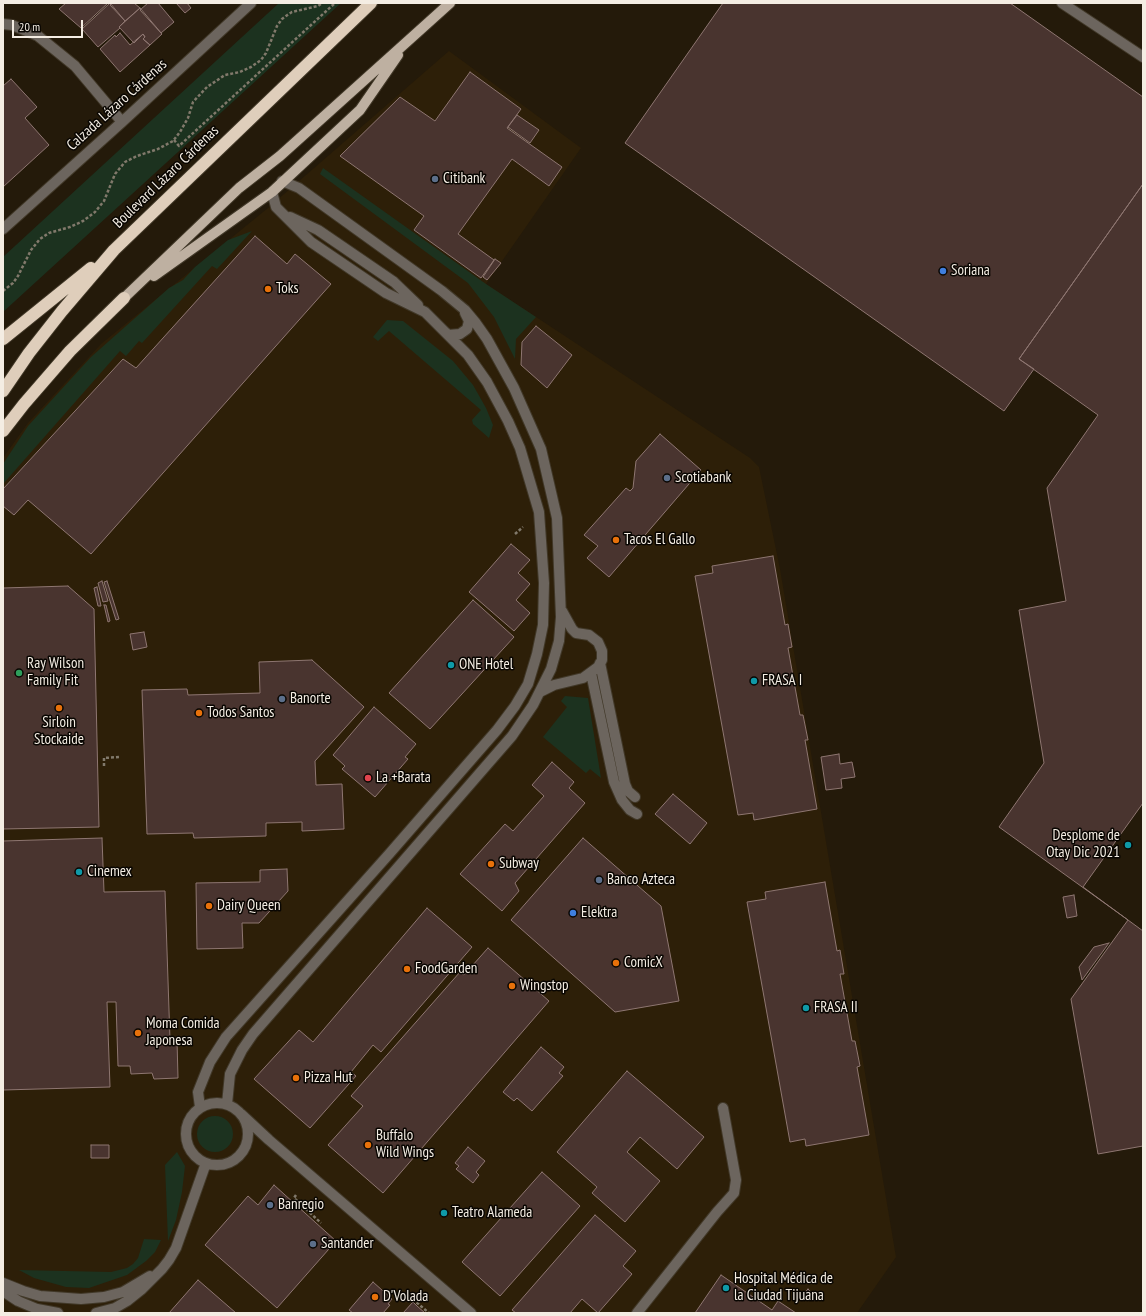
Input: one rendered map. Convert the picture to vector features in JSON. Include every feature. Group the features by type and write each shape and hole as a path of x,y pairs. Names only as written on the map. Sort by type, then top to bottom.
{"highway":[{"name":"Boulevard Lázaro Cárdenas","path":"3,391 62,311 114,250 371,3"},
{"path":"3,339 114,250"},
{"path":"3,431 24,404 70,351 124,298"}],"main road":[{"path":"124,298 239,188 280,156 450,3"},
{"path":"124,298 272,192 360,110 407,42"}],"street":[{"name":"Calzada Lázaro Cárdenas","path":"3,229 251,3"},
{"path":"1067,4 1143,57"},
{"path":"3,24 12,25 38,36 75,66 122,122"},
{"path":"227,1104 230,1074 242,1050 253,1034 512,736 533,706 551,669 559,641 561,617 557,518 541,449 531,424 507,374 487,339 465,310 442,292 299,188 282,182"},
{"path":"200,1107 198,1092 210,1062 226,1037 390,853 516,706 528,684 537,654 543,625 544,583 539,512 520,448 487,382 468,355 425,312 386,293 311,242 283,213 276,208 272,192"},
{"path":"448,335 460,334 467,329 469,322 465,310"},
{"path":"560,608 572,629 576,633 589,635 598,642 602,651 600,663 625,784 628,791 635,797"},
{"path":"540,692 554,685 583,678 598,667 600,663"},
{"path":"591,673 614,782 622,800 630,810 637,814"},
{"path":"242,1114 247,1124 248,1134 247,1144 242,1153 235,1160 226,1164 216,1165 206,1163 198,1159 187,1144 185,1135 186,1126 194,1112 208,1103 218,1102 236,1108 269,1140 471,1313"},
{"path":"637,1313 717,1212 734,1193 736,1180 723,1108"},
{"path":"247,1144 259,1139 269,1140"},
{"path":"96,1313 116,1308 127,1301 142,1289 162,1269 176,1248 206,1163"},
{"path":"3,1284 40,1296 74,1299 104,1297 122,1292 162,1269"},
{"path":"3,1291 18,1301 37,1309 58,1313"}],"path":[{"path":"3,292 18,276 31,250 40,238 83,221 95,212 104,201 119,167 137,156 158,150 174,140 188,118 193,102 207,87 225,75 240,72 261,60 266,53 277,26 286,16 292,12 318,6 322,3"},
{"path":"174,140 179,146 335,3"},
{"path":"104,766 104,758 119,757"},
{"path":"296,1195 294,1198 321,1224"},
{"path":"409,1296 429,1313"}],"shaded area":[{"path":"449,51 581,148 486,284 750,458 759,467 780,569 896,1257 857,1313 3,1313 3,458 28,423 101,344 268,208"}],"green space":[{"path":"279,3 341,3 3,312 3,257"},
{"path":"323,168 486,284 536,317 516,339 515,359 494,317 468,283 320,174"},
{"path":"252,231 217,269 212,266 142,343 139,341 126,356 120,351 3,484 3,464 28,426 91,357 169,288 183,280 195,267 228,240"},
{"path":"387,320 403,321 453,361 473,385 486,408 493,425 489,438 473,424 472,420 481,410 389,331 378,341 373,337"},
{"path":"565,696 588,698 601,778 590,769 586,773 543,737 567,707 561,701"},
{"path":"215,1116 228,1121 233,1134 228,1147 215,1152 202,1147 197,1134 202,1121"},
{"path":"177,1152 185,1166 182,1192 176,1220 168,1241 165,1165"},
{"path":"144,1239 161,1240 155,1252 146,1261 127,1275 89,1288 66,1287 34,1278 19,1270 111,1272 127,1268 133,1264 138,1258"}],"building":[{"path":"66,3 108,3 81,28 59,9"},
{"path":"110,3 125,21 119,27 120,28 98,47 82,29"},
{"path":"112,3 134,3 140,8 125,21 110,5"},
{"path":"148,3 158,3 174,22 161,33 140,10"},
{"path":"176,3 187,3 191,8 185,13"},
{"name":"Soriana","path":"723,3 1010,3 1143,97 1143,184 1019,359 1034,369 1004,411 625,143"},
{"path":"140,8 162,34 150,45 143,39 145,37 143,34 134,43 119,27"},
{"path":"120,33 130,45 143,34 145,37 143,39 150,45 120,72 100,49 115,35 116,37"},
{"name":"Citibank","path":"470,72 521,109 507,128 562,167 549,186 512,159 458,234 494,260 481,278 414,230 424,216 340,156 400,97 435,121"},
{"path":"11,79 37,107 25,118 49,145 3,187 3,86"},
{"path":"517,115 539,130 530,143 508,127"},
{"path":"1143,184 1143,1146 1098,1154 1071,999 1128,920 999,827 1044,763 1019,610 1066,601 1047,488 1098,415 1019,359"},
{"path":"255,236 287,264 295,254 331,284 91,554 28,500 14,515 3,506 3,489 123,359 136,368"},
{"path":"495,259 501,263 487,280 483,277"},
{"path":"536,326 572,355 547,388 521,365 522,342"},
{"path":"660,434 701,470 609,577 587,558 598,546 584,535 626,488 630,491 633,488 636,461"},
{"path":"511,544 530,560 518,573 530,584 516,600 530,613 514,631 469,592"},
{"name":"FRASA I","path":"773,556 785,625 788,624 792,647 788,648 800,715 803,715 808,740 805,740 817,809 754,820 753,813 738,815 695,576 713,573 712,566"},
{"path":"102,581 108,601 103,602 98,583"},
{"path":"107,581 119,619 116,620 104,582"},
{"path":"68,586 94,609 99,827 3,829 3,588"},
{"path":"97,587 101,606 98,606 94,588"},
{"name":"ONE Hotel","path":"473,600 514,637 430,729 389,693"},
{"path":"104,605 106,605 110,621 108,622"},
{"path":"144,632 147,647 133,650 130,634"},
{"path":"312,660 364,707 315,761 316,785 342,784 344,829 302,831 302,822 266,823 266,836 194,838 193,833 147,834 142,690 187,689 188,695 260,693 259,662"},
{"path":"374,707 416,744 405,757 408,759 375,797 342,769 345,766 333,755"},
{"path":"839,754 840,764 852,762 855,777 841,779 842,788 826,790 821,757"},
{"path":"552,762 574,782 569,788 585,803 515,883 519,891 502,911 460,874 505,824 513,831 544,796 532,785"},
{"path":"673,794 707,823 690,844 655,814"},
{"name":"Desplome de Otay Dic 2021","path":"1143,803 1143,931 1083,887"},
{"path":"102,838 104,892 165,891 170,1040 177,1040 178,1078 154,1079 152,1073 131,1074 130,1066 118,1066 116,1002 107,1002 110,1087 3,1090 3,841"},
{"path":"583,838 661,906 679,1001 615,1012 511,920"},
{"path":"287,869 288,891 259,923 242,923 243,948 197,949 196,883 260,882 260,870"},
{"name":"FRASA II","path":"825,882 837,951 840,950 844,974 840,974 852,1041 855,1041 860,1066 857,1067 869,1135 806,1146 805,1139 790,1142 747,902 766,899 765,892"},
{"path":"1074,895 1077,916 1067,918 1063,897"},
{"path":"427,908 472,947 381,1052 373,1045 351,1072 356,1076 310,1128 254,1079 299,1030 313,1042"},
{"path":"1109,943 1082,980 1079,967 1094,947"},
{"path":"488,948 549,1001 383,1193 328,1145 363,1106 351,1096 460,972 464,975"},
{"path":"541,1047 564,1067 559,1073 563,1076 532,1111 517,1098 514,1101 503,1092"},
{"path":"627,1071 704,1137 677,1169 640,1137 627,1152 660,1181 625,1222 592,1193 597,1187 557,1152"},
{"path":"91,1145 109,1145 109,1158 91,1158"},
{"path":"468,1147 485,1161 476,1172 479,1175 473,1183 456,1169 459,1166 455,1163"},
{"path":"542,1172 580,1206 500,1296 462,1262"},
{"path":"274,1185 336,1241 277,1308 205,1245 248,1196 258,1205"},
{"path":"595,1215 636,1251 623,1266 632,1274 598,1313 582,1299 570,1313 516,1313 512,1310"},
{"name":"Hospital Médica de la Ciudad Tijuana","path":"721,1275 772,1310 778,1301 796,1313 695,1313"},
{"path":"198,1280 236,1313 169,1313"},
{"path":"373,1282 392,1299 388,1304 390,1305 383,1313 353,1313 349,1310"},
{"path":"808,1289 817,1298 815,1301 805,1292"},
{"path":"413,1302 417,1306 425,1313 403,1313"}],"place":[{"name":"Citibank","path":"435,179"},
{"name":"Soriana","path":"943,271"},
{"name":"Toks","path":"268,289"},
{"name":"Scotiabank","path":"667,478"},
{"name":"Tacos El Gallo","path":"616,540"},
{"name":"ONE Hotel","path":"451,665"},
{"name":"Ray Wilson Family Fit","path":"19,673"},
{"name":"FRASA I","path":"754,681"},
{"name":"Banorte","path":"282,699"},
{"name":"Sirloin Stockaide","path":"59,708"},
{"name":"Todos Santos","path":"199,713"},
{"name":"La +Barata","path":"368,778"},
{"name":"Desplome de Otay Dic 2021","path":"1128,845"},
{"name":"Subway","path":"491,864"},
{"name":"Cinemex","path":"79,872"},
{"name":"Banco Azteca","path":"599,880"},
{"name":"Dairy Queen","path":"209,906"},
{"name":"Elektra","path":"573,913"},
{"name":"ComicX","path":"616,963"},
{"name":"FoodGarden","path":"407,969"},
{"name":"Wingstop","path":"512,986"},
{"name":"FRASA II","path":"806,1008"},
{"name":"Moma Comida Japonesa","path":"138,1033"},
{"name":"Pizza Hut","path":"296,1078"},
{"name":"Buffalo Wild Wings","path":"368,1145"},
{"name":"Banregio","path":"270,1205"},
{"name":"Teatro Alameda","path":"444,1213"},
{"name":"Santander","path":"313,1244"},
{"name":"Hospital Médica de la Ciudad Tijuana","path":"726,1288"},
{"name":"D'Volada","path":"375,1297"}]}
